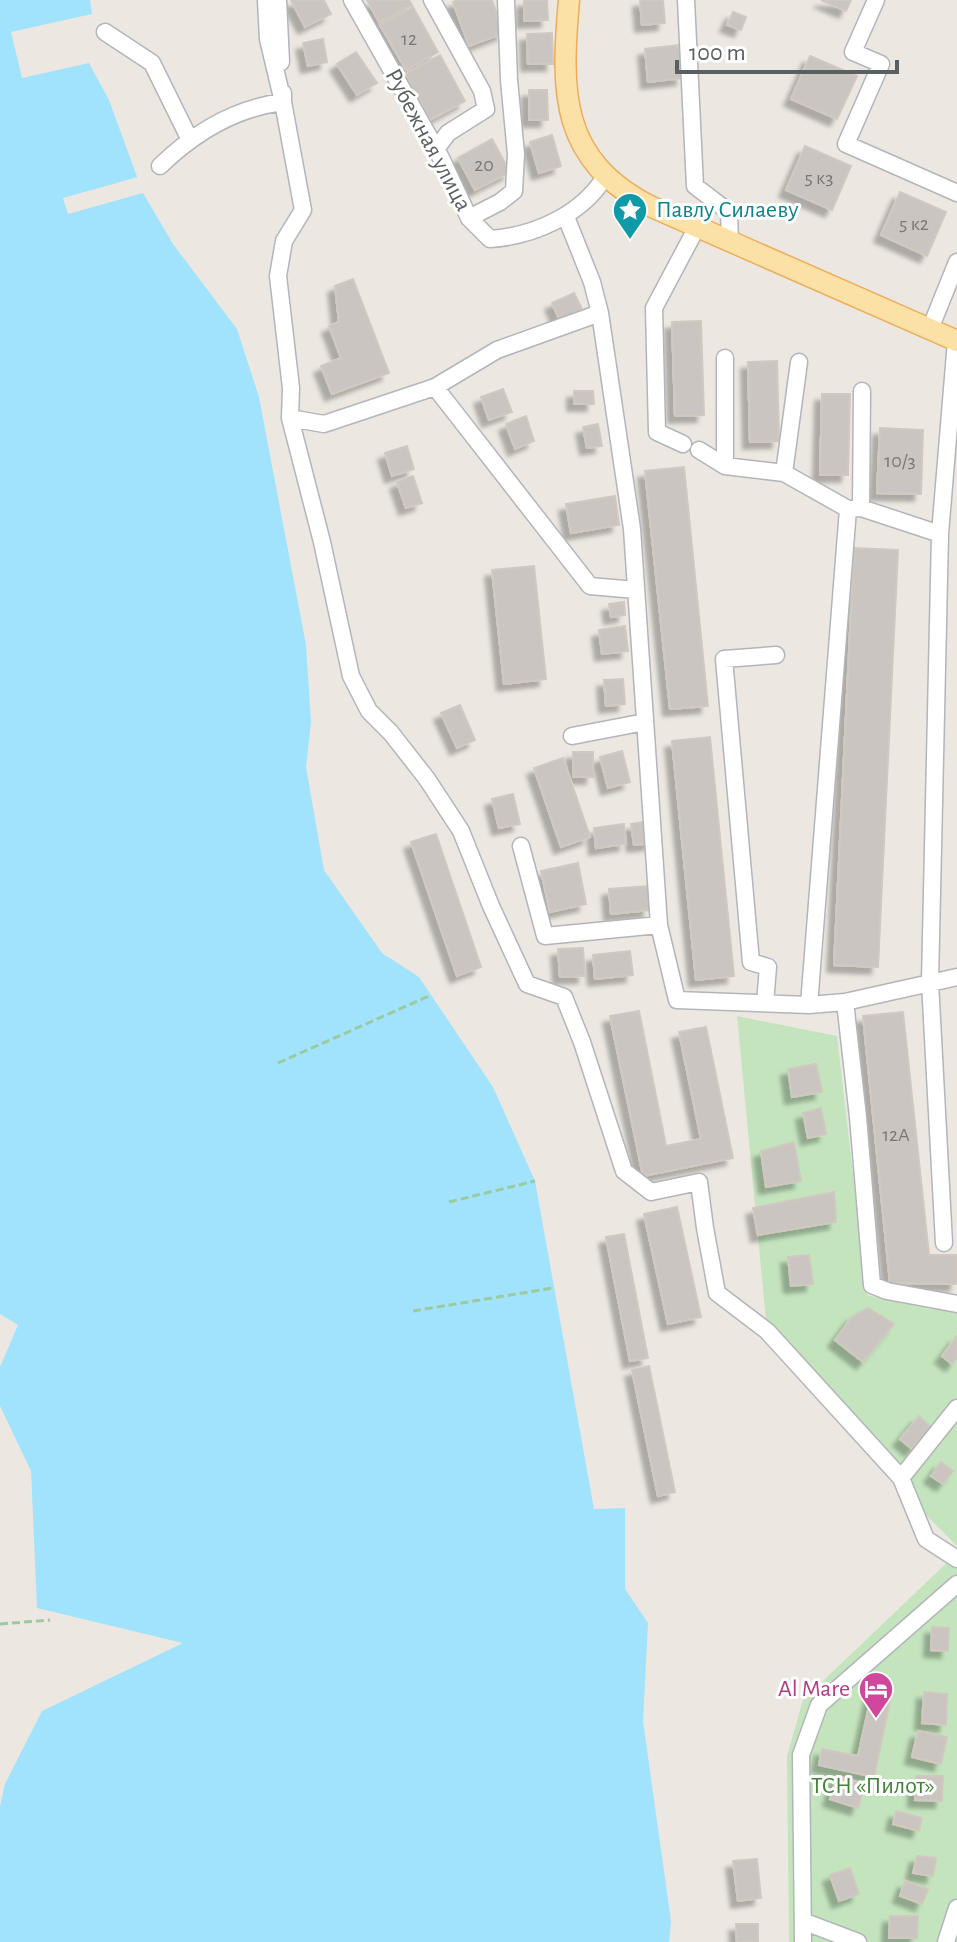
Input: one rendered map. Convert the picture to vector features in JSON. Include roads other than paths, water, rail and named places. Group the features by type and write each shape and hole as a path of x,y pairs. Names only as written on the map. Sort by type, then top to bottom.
{"main road":[{"path":"569,0 564,58 569,103 577,135 588,157 605,177 628,195 957,341"}],"street":[{"path":"266,0 268,39 303,210 284,241 278,276 291,388 290,418 322,542 351,676 369,711 391,733 427,779 461,831 527,984 564,997 624,1171 651,1192 699,1182 717,1293 767,1331 901,1478 926,1539 957,1559"},
{"path":"278,0 283,102"},
{"name":"Рубежная улица","path":"352,0 436,149 469,218 490,239 510,238 566,217 597,190 605,177"},
{"path":"432,0 482,91 486,109 448,133 436,149"},
{"path":"469,218 514,191 516,154 506,0"},
{"path":"686,0 695,186 729,212 730,241"},
{"path":"876,0 853,52 881,64 846,144 957,193"},
{"path":"105,32 152,63 190,140"},
{"path":"160,166 190,140 235,114 259,105 283,102"},
{"path":"566,217 592,282 600,313 632,529 659,925 677,1000 809,1005 845,1002 957,977"},
{"path":"697,227 654,308 657,432 725,466 784,473 855,508 940,534"},
{"path":"930,329 957,262"},
{"path":"290,418 324,424 435,387 497,350 600,313"},
{"path":"944,1243 930,982 940,534 957,341"},
{"path":"725,358 725,466"},
{"path":"784,473 799,362"},
{"path":"435,387 590,586 636,590"},
{"path":"809,1005 855,508 862,391"},
{"path":"765,1003 768,967 751,962 724,659 776,655"},
{"path":"572,736 645,722"},
{"path":"521,846 545,936 659,925"},
{"path":"845,1002 872,1285 887,1291 957,1304"},
{"path":"901,1478 957,1408"},
{"path":"803,1942 801,1755 819,1705 957,1584"},
{"path":"946,1942 957,1908"},
{"path":"805,1922 858,1942"}],"water":[{"path":"0,0 90,0 92,14 11,32 22,78 89,63 109,100 143,193 173,244 237,329 259,397 306,645 311,722 306,767 324,870 382,953 419,977 493,1087 535,1181 594,1509 625,1508 625,1589 648,1623 643,1721 671,1921 669,1942 0,1942 0,1806 5,1784 42,1711 183,1643 37,1608 31,1471 0,1406 0,1367 18,1325 0,1314"}],"place":[{"name":"Павлу Силаеву","path":"630,241"},
{"name":"Al Mare","path":"876,1720"}],"park label":[{"name":"ТСН «Пилот»","path":"873,1786"}]}
